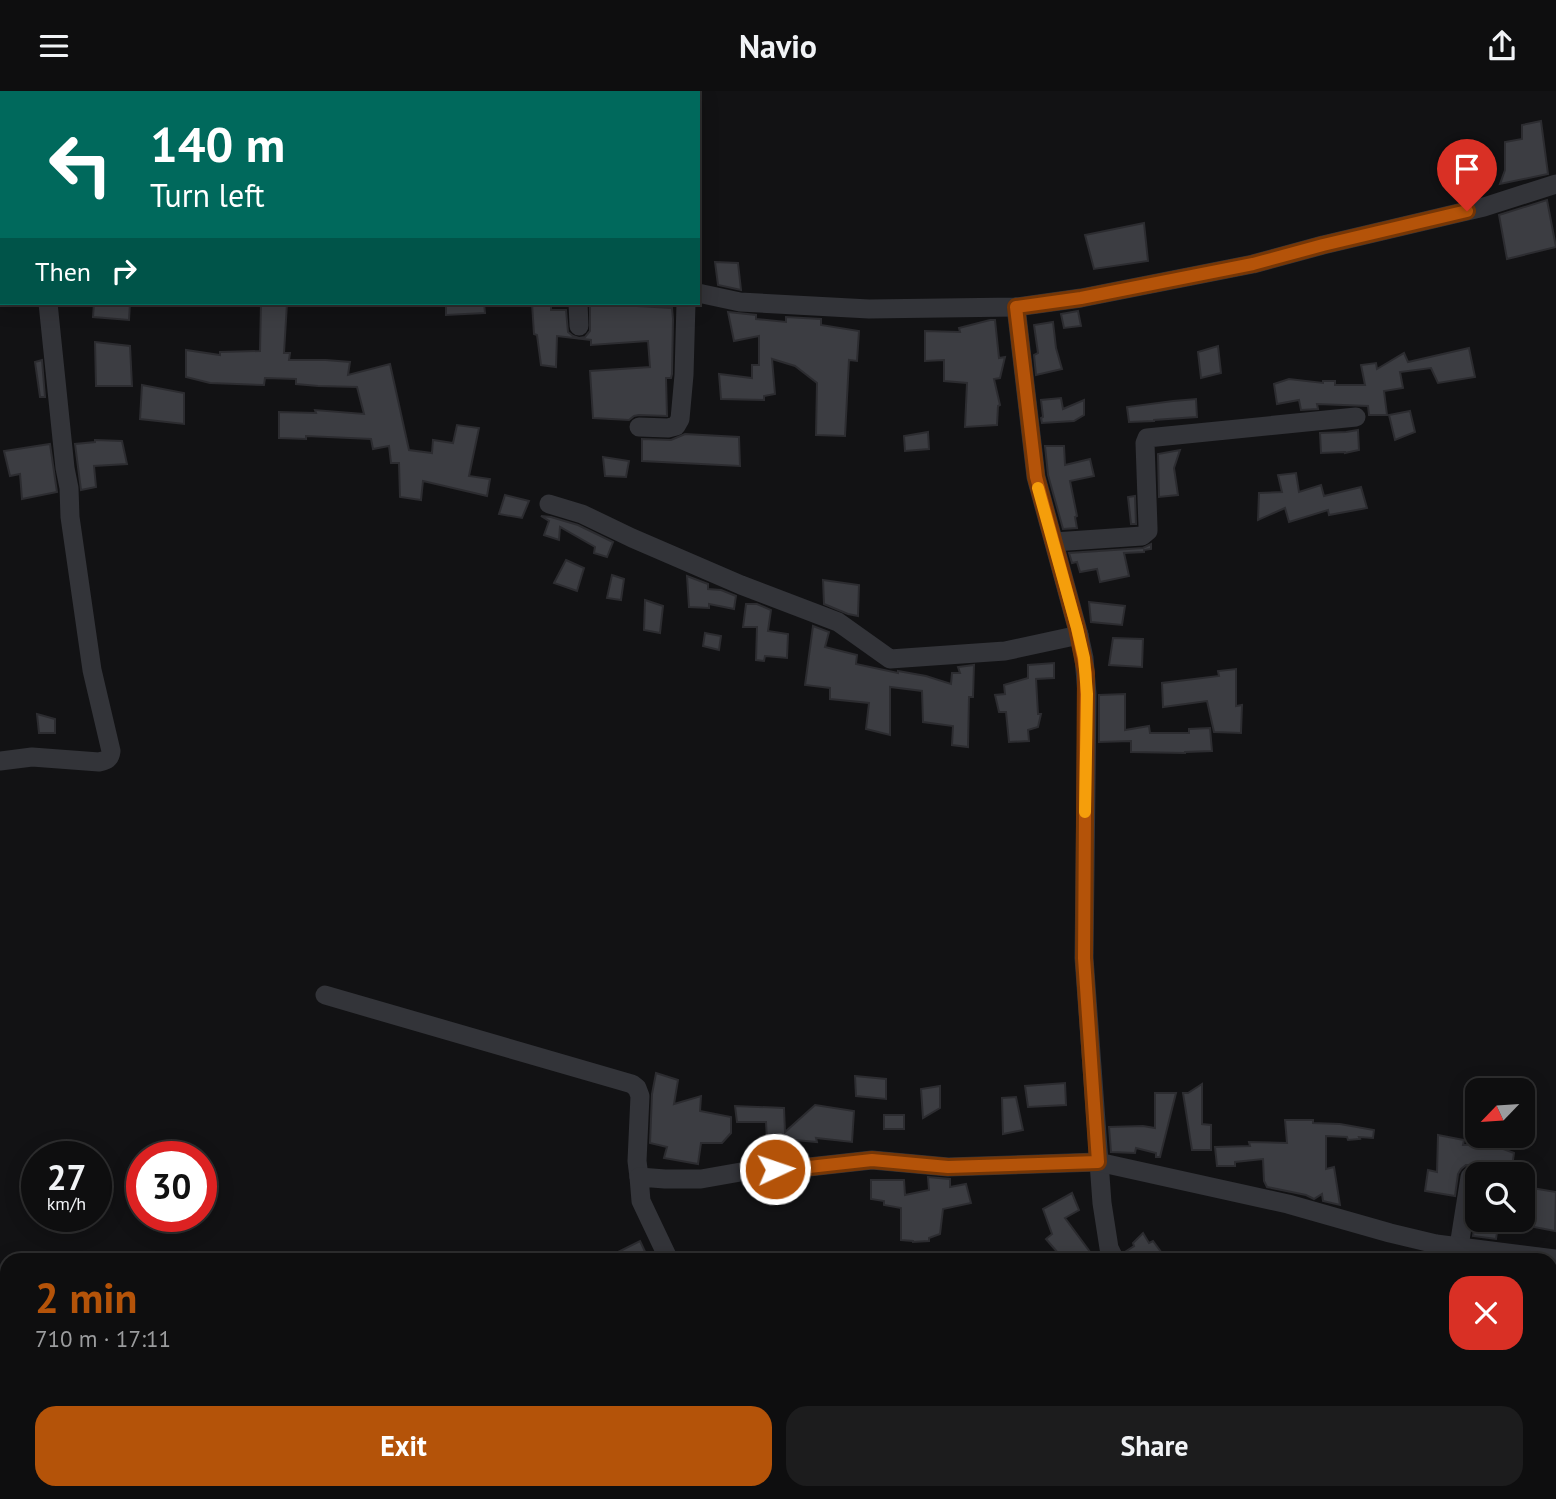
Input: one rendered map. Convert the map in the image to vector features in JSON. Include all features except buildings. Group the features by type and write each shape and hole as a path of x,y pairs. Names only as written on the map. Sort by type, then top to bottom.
{"street":[{"path":"700,293 740,302 856,308 1016,307 1081,298 1253,264 1484,207 1556,184"},
{"path":"0,761 32,757 99,762 106,761 111,751 92,670 65,468 48,305"},
{"path":"578,305 579,326"},
{"path":"639,427 668,428 676,426 680,419 686,305"},
{"path":"1016,307 1039,491 1084,658 1087,694 1084,958 1098,1162 1112,1253"},
{"path":"1054,542 1145,534 1148,527 1147,438 1356,417"},
{"path":"549,504 582,514 729,580 838,622 890,659 1004,651 1079,635"},
{"path":"325,995 632,1084 640,1096 637,1161 641,1201 666,1253"},
{"path":"639,1177 701,1179 752,1170 866,1161 948,1167 1098,1162 1288,1204 1436,1244 1458,1253 1465,1212"}],"slow traffic":[{"path":"1038,488 1084,658 1087,694 1085,812"}],"route":[{"path":"775,1169 872,1160 948,1167 1098,1162 1084,958 1086,673 1077,628 1036,477 1016,307 1081,298 1253,264 1467,211"}]}
